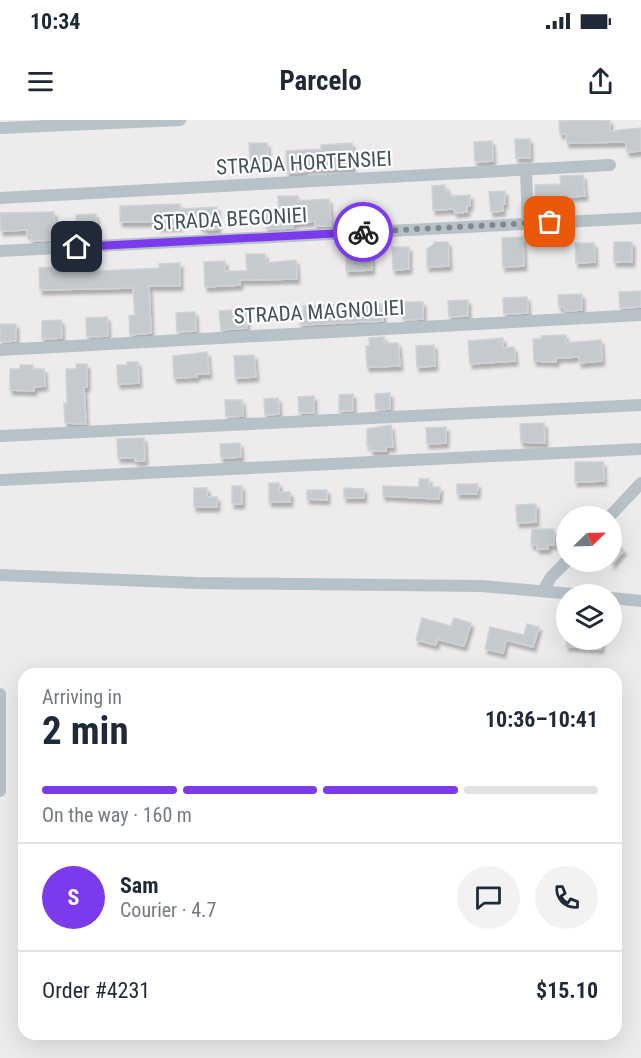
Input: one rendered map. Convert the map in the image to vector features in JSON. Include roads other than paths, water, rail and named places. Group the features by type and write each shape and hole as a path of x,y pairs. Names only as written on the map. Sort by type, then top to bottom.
{"street":[{"path":"0,128 180,120"},
{"name":"STRADA HORTENSIEI","path":"0,198 610,165"},
{"path":"526,171 528,223"},
{"name":"STRADA BEGONIEI","path":"0,251 641,218"},
{"name":"STRADA MAGNOLIEI","path":"0,350 641,315"},
{"path":"0,436 641,405"},
{"path":"0,480 641,449"},
{"path":"619,506 641,483"},
{"path":"543,591 556,572"},
{"path":"0,575 195,583 481,586 556,592"},
{"path":"622,599 641,601"},
{"path":"0,694 0,791"}]}
